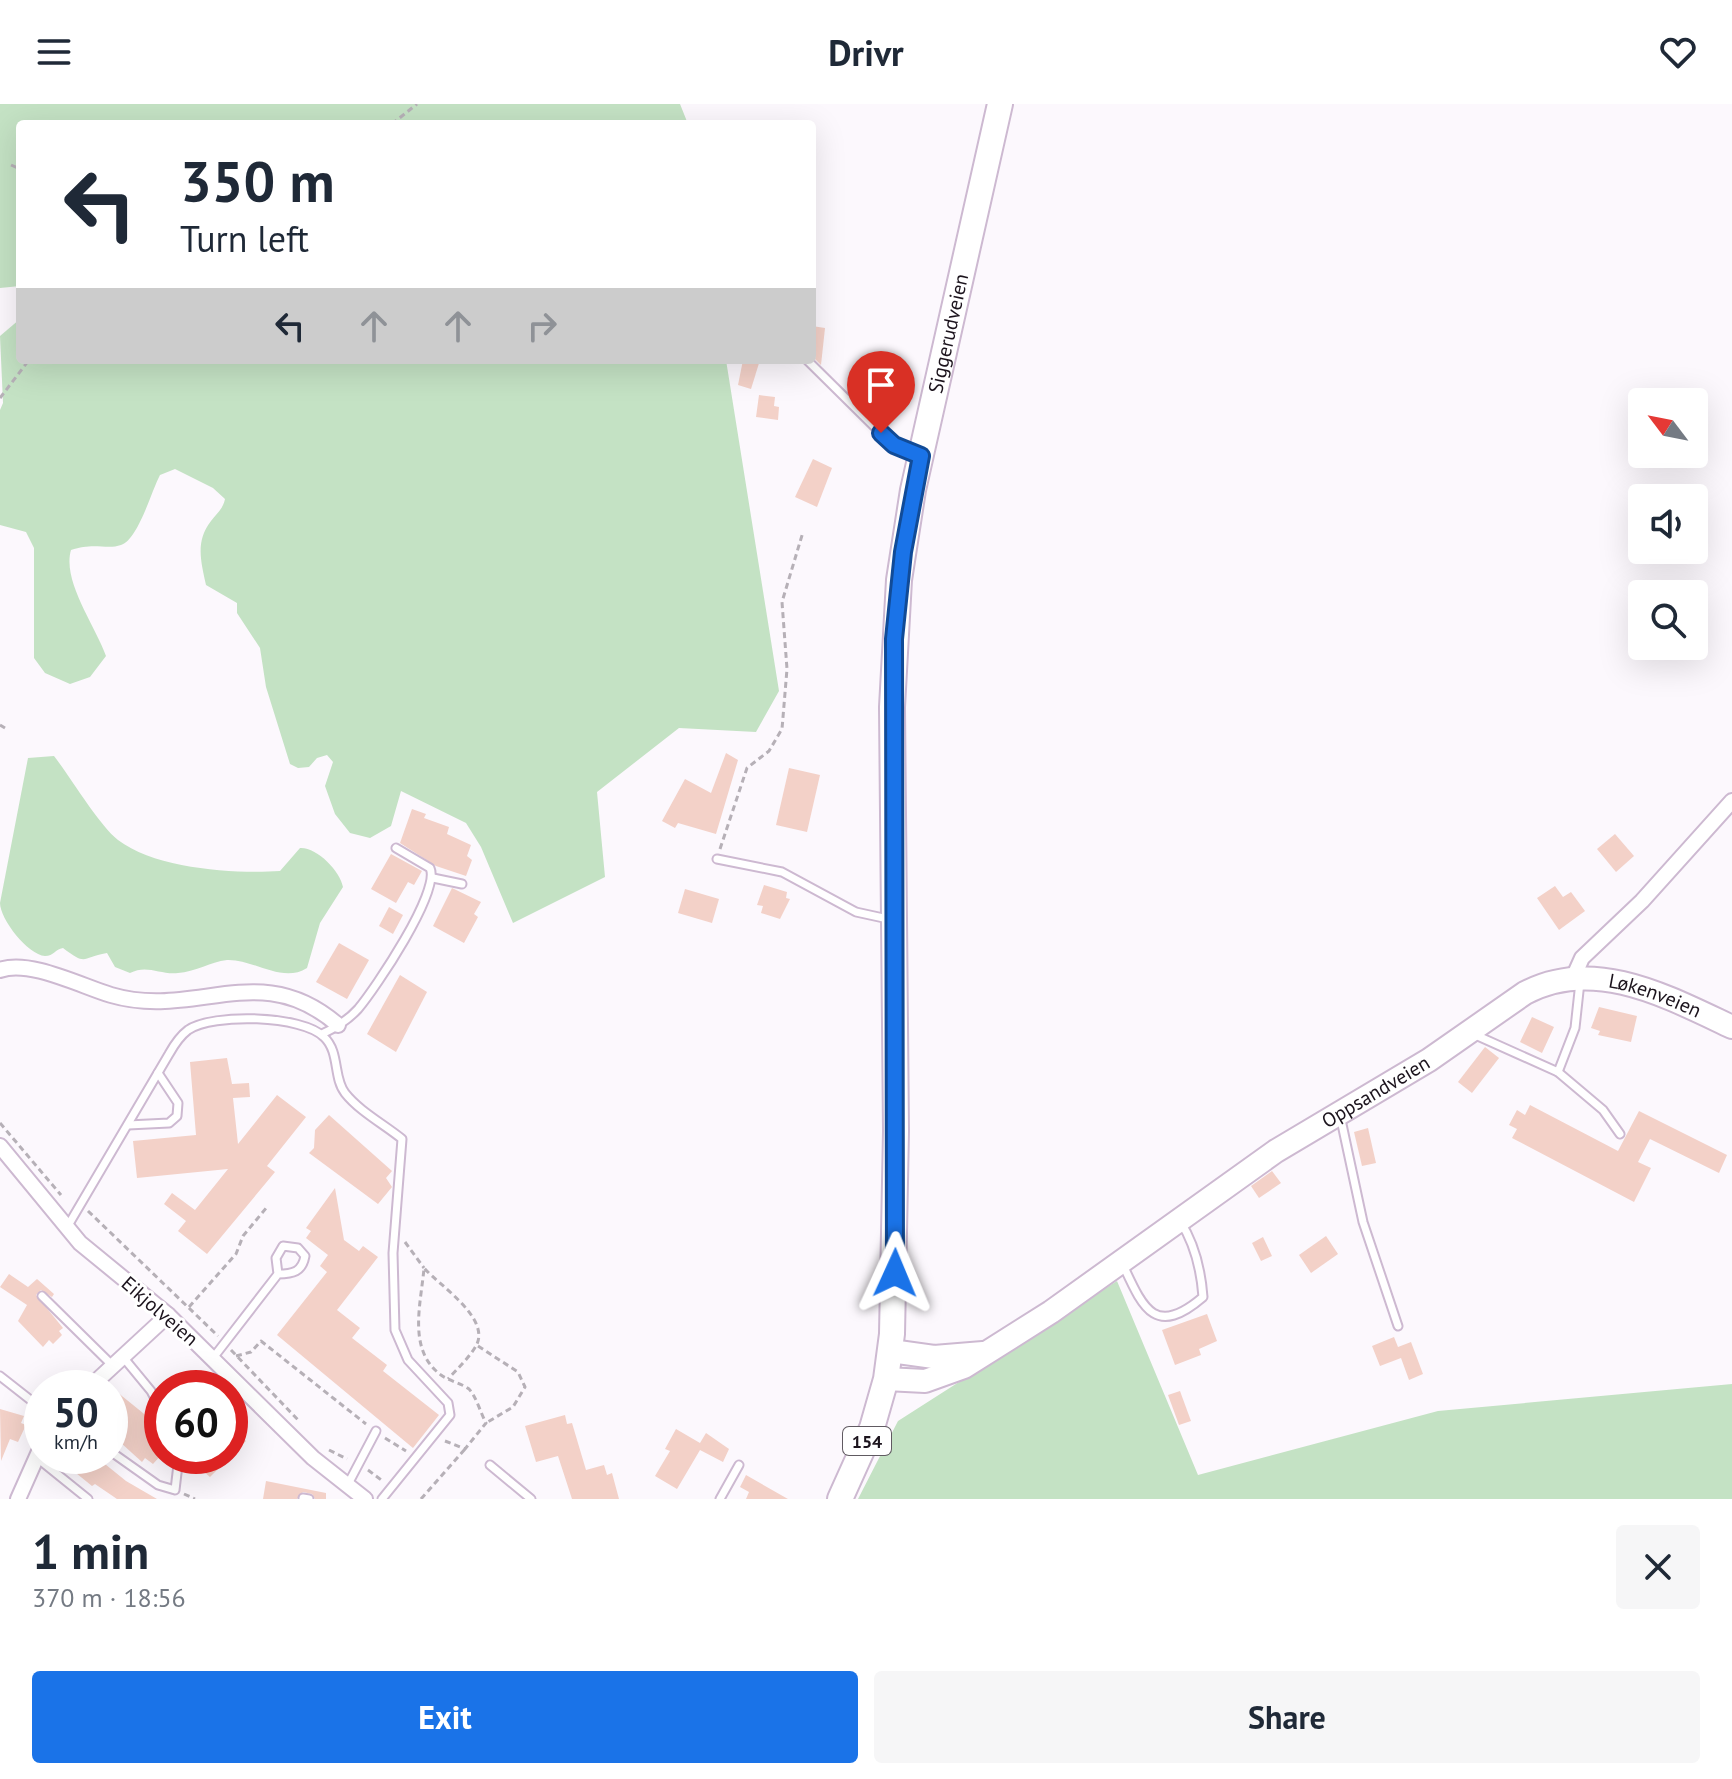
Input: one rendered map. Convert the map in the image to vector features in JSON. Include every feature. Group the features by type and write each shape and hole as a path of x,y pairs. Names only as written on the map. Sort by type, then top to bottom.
{"main road":[{"name":"Siggerudveien","path":"886,1379 891,1351 896,1226 894,639 903,552 921,456 1000,104"},
{"name":"Løkenveien","path":"1577,978 1645,989 1732,1027"},
{"name":"Oppsandveien","path":"886,1379 937,1379 964,1367 1041,1318 1276,1151 1469,1032 1534,988 1577,978"},
{"name":"Oppsandveien","path":"891,1351 934,1357 984,1353"},
{"name":"154","path":"840,1499 872,1428 886,1379"}],"street":[{"path":"1577,978 1582,958 1642,901 1732,801"},
{"path":"0,970 18,966 115,996 152,1003 238,992 280,993 305,1002 338,1025"},
{"name":"Eikjolveien","path":"0,1146 66,1229 168,1315 313,1458 365,1499"},
{"path":"109,1370 168,1315"},
{"path":"18,1499 29,1474"}],"lane":[{"path":"811,364 890,442 921,456"},
{"path":"396,848 426,865 433,878"},
{"path":"717,859 782,872 856,912 894,919"},
{"path":"433,878 462,884"},
{"path":"322,1034 356,1012 390,964 433,878"},
{"path":"1558,1072 1575,1028 1577,978"},
{"path":"66,1229 182,1035 205,1023 281,1020 301,1024 322,1034 336,1058 343,1092 402,1139 395,1228 395,1330 408,1360 448,1403 450,1415 382,1499"},
{"path":"1469,1032 1558,1072 1603,1110 1620,1134"},
{"path":"128,1125 169,1123 177,1116 178,1103 158,1073"},
{"path":"1340,1113 1363,1222 1398,1326"},
{"path":"1121,1261 1148,1312 1157,1317 1169,1316 1193,1305 1203,1297 1202,1277 1190,1237 1179,1219"},
{"path":"213,1358 278,1274 276,1258 283,1246 298,1248 305,1256 303,1266 293,1274 278,1274"},
{"path":"42,1296 144,1385"},
{"path":"0,1376 24,1395"},
{"path":"347,1486 376,1431"},
{"path":"128,1464 158,1485 175,1490 177,1474"},
{"path":"490,1465 531,1499"},
{"path":"720,1499 739,1465"},
{"path":"62,1474 88,1499"}],"path":[{"path":"397,120 417,104"},
{"path":"11,165 16,167"},
{"path":"0,398 26,364"},
{"path":"717,859 747,768 769,751 782,729 787,659 782,602 803,532"},
{"path":"0,725 5,728"},
{"path":"0,1123 76,1213"},
{"path":"82,1203 96,1222 189,1307 305,1428"},
{"path":"189,1307 236,1254 243,1236 267,1207"},
{"path":"395,1228 442,1288 462,1300 479,1336 477,1345 448,1379"},
{"path":"424,1268 418,1329 422,1353 448,1379 471,1390 486,1423"},
{"path":"236,1356 251,1352 261,1341 376,1431 417,1457"},
{"path":"421,1499 486,1423 513,1407 525,1387 518,1372 477,1345"},
{"path":"434,1436 465,1449"},
{"path":"323,1444 391,1487"}],"green space":[{"path":"0,104 680,104 686,120 16,120 16,286 0,288"},
{"path":"16,322 16,364 727,364 779,691 756,732 679,728 597,792 605,877 513,923 481,847 466,823 401,791 391,826 370,838 350,833 335,814 325,786 333,762 327,755 317,758 309,767 298,768 290,764 266,687 260,648 237,613 237,603 206,585 201,544 206,529 225,499 213,488 175,469 160,475 138,525 127,541 116,546 71,550 69,562 75,589 106,656 90,677 70,684 45,673 34,658 34,548 26,532 0,525 0,410 3,403 0,336"},
{"path":"54,756 110,833 134,850 153,858 196,868 280,871 300,848 313,851 327,861 343,887 320,923 307,968 297,972 278,972 227,960 184,972 142,969 130,973 115,967 107,953 81,959 63,948 45,956 31,950 10,927 0,903 28,758"},
{"path":"1117,1281 1198,1475 1438,1411 1732,1384 1732,1499 858,1499 898,1421"}],"building":[{"path":"816,327 825,328 821,365 816,360"},
{"path":"867,363 893,368 886,398 869,394 871,386 862,384"},
{"path":"742,364 759,364 751,389 738,385"},
{"path":"759,395 775,397 774,406 779,407 778,420 756,417"},
{"path":"813,459 832,468 817,507 795,497"},
{"path":"726,753 738,760 716,834 678,823 675,828 662,821 685,779 711,793"},
{"path":"789,768 820,775 807,832 776,825"},
{"path":"412,809 426,814 424,818 449,827 447,834 471,845 467,856 472,860 466,876 436,866 400,843"},
{"path":"1615,834 1634,856 1616,872 1597,849"},
{"path":"391,854 422,871 414,885 408,882 396,903 371,889"},
{"path":"764,885 787,892 786,898 790,899 780,919 761,913 763,906 757,905"},
{"path":"1555,886 1563,897 1571,892 1585,911 1559,930 1537,898"},
{"path":"452,888 481,902 474,914 478,917 464,943 433,926"},
{"path":"685,889 719,899 712,923 678,913"},
{"path":"389,907 403,915 393,934 379,926"},
{"path":"339,943 369,960 347,999 316,982"},
{"path":"400,975 427,992 396,1052 367,1034"},
{"path":"1599,1007 1637,1016 1631,1042 1598,1035 1600,1031 1591,1028"},
{"path":"1532,1017 1554,1027 1542,1053 1520,1042"},
{"path":"1485,1047 1499,1058 1472,1093 1458,1082"},
{"path":"227,1058 232,1084 249,1083 250,1097 233,1098 238,1144 277,1095 306,1117 267,1166 275,1172 207,1254 178,1231 186,1221 164,1204 172,1193 195,1210 228,1169 137,1178 133,1141 196,1135 190,1062"},
{"path":"1530,1105 1618,1151 1639,1111 1727,1155 1719,1173 1650,1139 1638,1162 1651,1168 1634,1202 1512,1138 1517,1129 1509,1125 1517,1110 1525,1115"},
{"path":"329,1115 392,1171 386,1178 392,1187 378,1204 309,1153 314,1148 315,1130"},
{"path":"1368,1128 1376,1163 1362,1166 1354,1132"},
{"path":"1272,1171 1281,1183 1259,1198 1251,1186"},
{"path":"335,1188 344,1240 359,1251 363,1246 378,1257 337,1310 360,1328 352,1338 387,1365 383,1371 439,1415 413,1448 277,1335 327,1272 320,1266 328,1255 306,1238 311,1231 306,1228"},
{"path":"1326,1236 1338,1254 1311,1273 1299,1255"},
{"path":"1263,1237 1272,1256 1261,1261 1252,1243"},
{"path":"9,1274 28,1287 37,1279 54,1294 52,1297 41,1290 36,1295 63,1328 59,1331 62,1335 53,1344 49,1340 43,1347 18,1321 27,1305 0,1287"},
{"path":"1207,1314 1217,1341 1199,1349 1201,1355 1175,1365 1162,1330"},
{"path":"1394,1337 1398,1347 1411,1342 1423,1374 1409,1380 1401,1358 1380,1366 1372,1346"},
{"path":"1180,1391 1191,1421 1179,1425 1168,1395"},
{"path":"128,1401 144,1414 142,1462 128,1449"},
{"path":"0,1409 24,1416 21,1423 24,1429 18,1442 10,1439 1,1461"},
{"path":"565,1415 567,1424 572,1423 586,1470 604,1465 607,1475 612,1473 619,1499 572,1499 558,1456 536,1462 525,1426"},
{"path":"676,1429 700,1443 706,1433 729,1449 723,1462 700,1450 677,1489 655,1476 670,1451 665,1449"},
{"path":"77,1474 117,1474 157,1499 117,1499 95,1484 92,1486"},
{"path":"746,1475 788,1499 746,1499 749,1492 740,1487"},
{"path":"266,1481 326,1493 326,1499 315,1499 312,1494 303,1492 297,1499 263,1499"}],"route":[{"path":"881,433 899,448 921,456 903,552 894,639 895,1273"}]}
